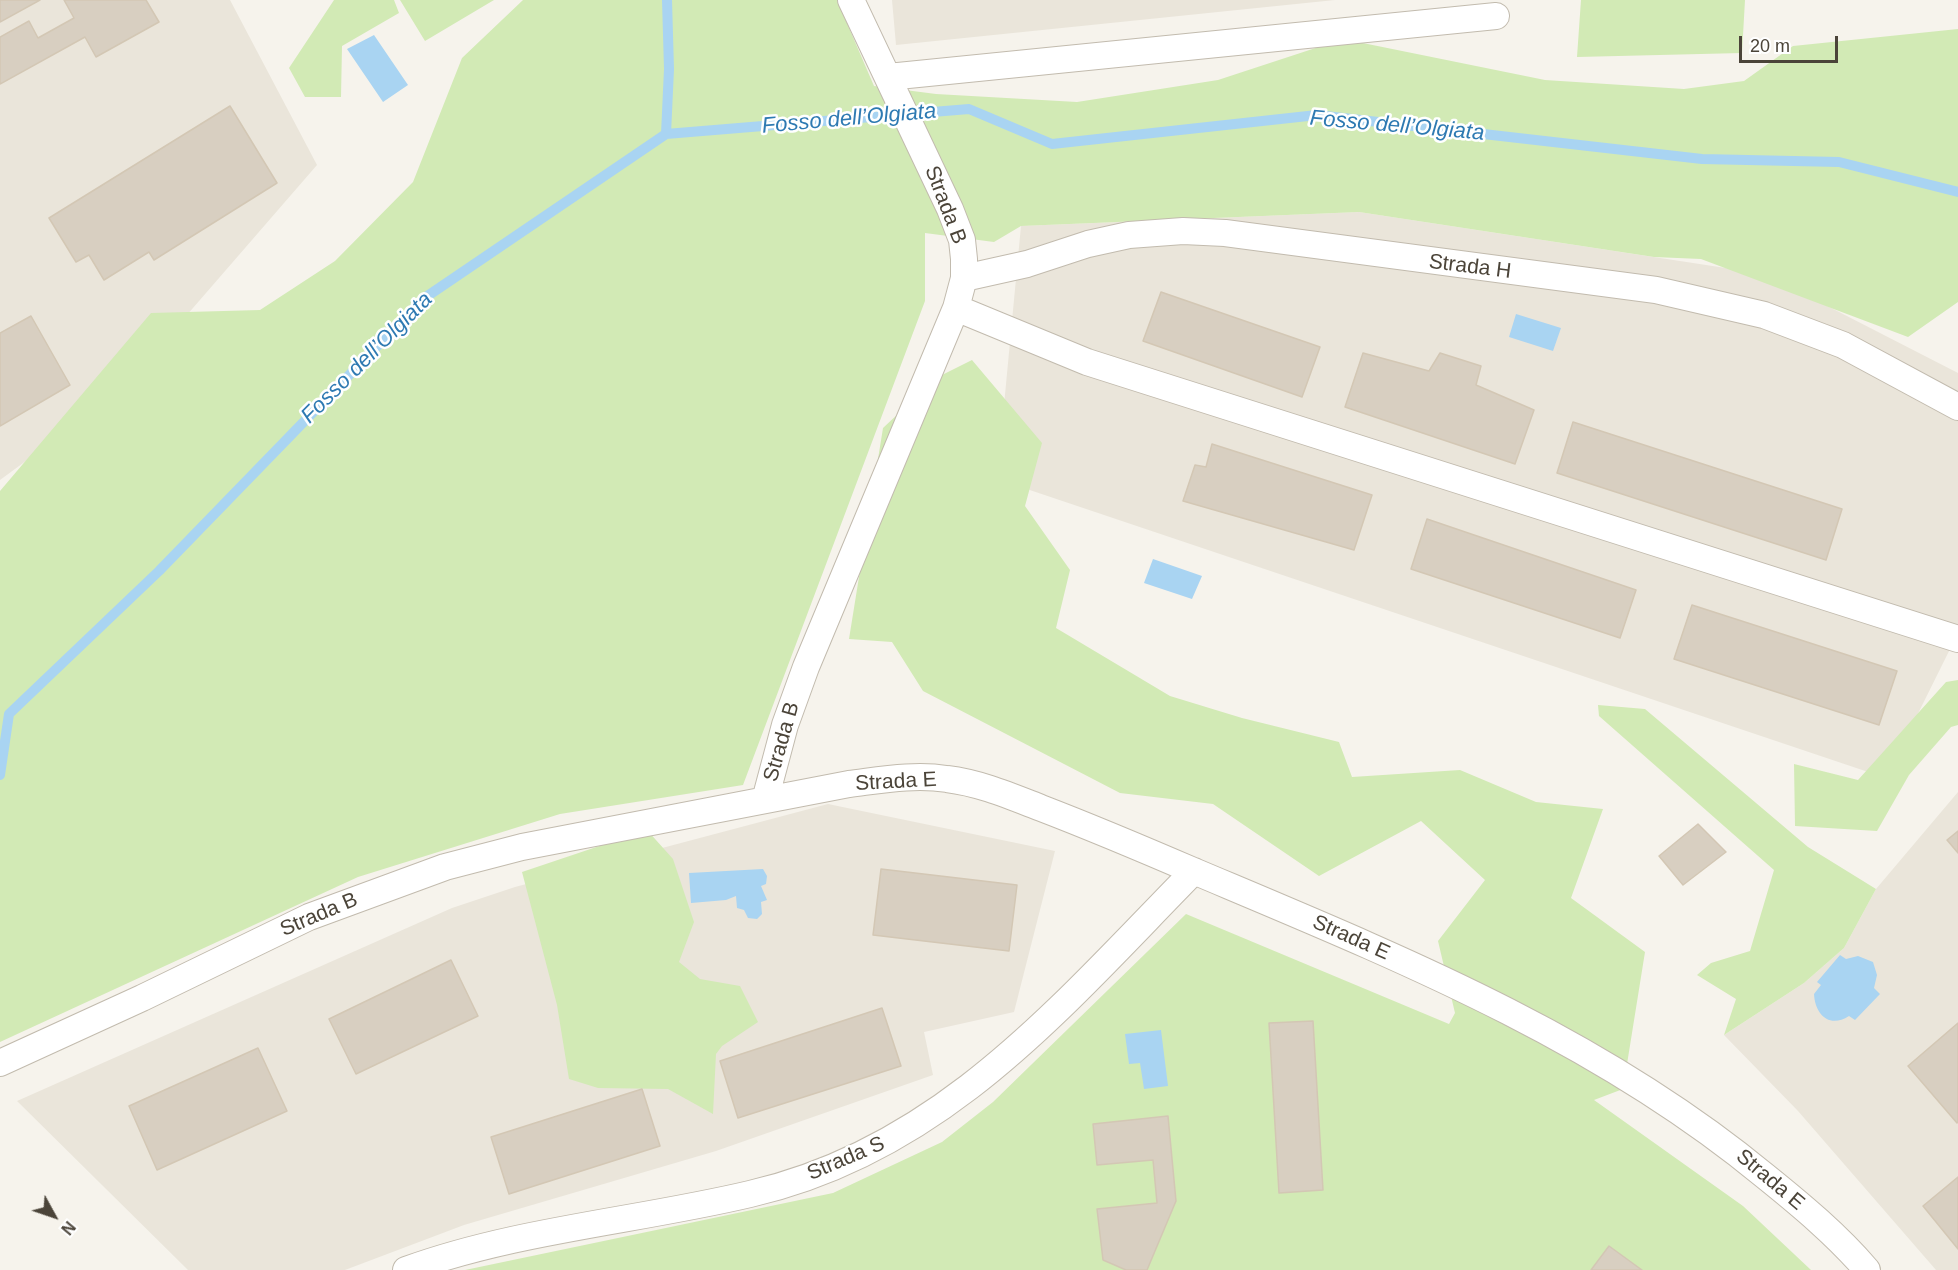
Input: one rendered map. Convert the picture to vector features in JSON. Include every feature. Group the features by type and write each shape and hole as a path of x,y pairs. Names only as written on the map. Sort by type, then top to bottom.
{"street":[{"name":"Strada B","path":"0,1063 132,1003 309,917 445,867 522,847 765,800 785,725 806,667 957,308 964,278 964,259 957,225 851,0"},
{"path":"888,78 1496,16"},
{"name":"Strada H","path":"964,278 1027,264 1088,244 1129,235 1183,231 1225,233 1656,290 1764,315 1843,345 1958,408"},
{"path":"957,308 1087,362 1958,639"},
{"name":"Strada E","path":"765,800 898,777 947,779 993,790 1083,824 1194,871 1455,984 1625,1074 1730,1146 1799,1203 1867,1270"},
{"name":"Strada S","path":"406,1270 449,1256 543,1235 751,1194 836,1167 868,1153 930,1117 993,1069 1078,992 1194,871"}],"shaded area":[{"path":"0,0 230,0 317,165 121,391 0,480"},
{"path":"892,0 1335,0 896,45"},
{"path":"1359,212 1765,274 1958,373 1958,633 1886,778 997,479 1021,226"},
{"path":"1958,792 1958,1270 1936,1270 1798,1111 1724,1035 1804,983 1844,948 1876,889"},
{"path":"828,804 1055,851 1014,1012 924,1032 933,1075 716,1151 464,1225 345,1270 188,1270 17,1101 452,908 515,887"}],"green space":[{"path":"334,0 394,0 399,13 342,46 341,97 305,97 289,68"},
{"path":"400,0 494,0 425,41"},
{"path":"523,0 837,0 874,86 936,94 1077,102 1218,80 1343,39 1545,80 1684,89 1744,81 1793,46 1958,29 1958,302 1908,337 1701,259 1654,257 1359,212 1021,226 994,242 925,233 925,301 743,785 560,814 358,877 0,1042 0,491 151,313 260,310 335,261 413,182 462,58"},
{"path":"1581,0 1745,0 1742,53 1577,57"},
{"path":"972,360 1042,443 1025,506 1070,570 1056,628 1170,696 1242,718 1339,742 1352,777 1460,770 1536,802 1603,809 1571,898 1645,952 1623,1089 1594,1100 1743,1206 1811,1270 465,1270 833,1193 942,1142 993,1102 1186,914 1449,1024 1455,1013 1438,941 1485,880 1421,821 1319,876 1213,804 1120,793 923,691 892,642 849,639 883,428 936,378"},
{"path":"1958,680 1958,725 1951,727 1909,775 1877,831 1795,826 1794,764 1858,780 1946,682"},
{"path":"1598,705 1645,709 1808,847 1876,889 1844,948 1804,983 1724,1035 1736,999 1697,975 1711,963 1750,951 1774,870 1599,716"},
{"path":"647,830 673,859 694,922 679,962 700,979 740,986 758,1022 722,1046 716,1054 713,1114 668,1089 598,1088 569,1079 557,1005 522,872"}],"water":[{"path":"374,35 408,85 383,102 347,49"},
{"path":"1516,314 1561,328 1553,351 1509,337"},
{"path":"1153,559 1202,576 1192,599 1144,583"},
{"path":"763,869 767,876 766,884 761,886 767,900 761,902 762,914 757,919 748,918 744,910 737,908 736,896 726,900 691,903 689,873"},
{"path":"1840,955 1846,959 1858,956 1873,962 1877,975 1874,988 1880,994 1855,1020 1849,1016 1842,1020 1829,1020 1820,1013 1815,1001 1814,994 1821,985 1817,982"},
{"path":"1161,1030 1168,1086 1144,1089 1140,1063 1129,1064 1125,1034"}],"building":[{"path":"0,0 40,0 0,22"},
{"path":"64,0 146,0 159,22 96,57 85,37 0,84 0,37 29,21 38,38 74,18"},
{"path":"230,106 277,183 154,260 149,252 104,280 89,255 76,262 49,218"},
{"path":"1161,292 1320,347 1302,397 1143,341"},
{"path":"31,316 70,385 0,426 0,333"},
{"path":"1363,353 1429,371 1440,353 1481,366 1476,385 1534,410 1515,464 1345,407"},
{"path":"1573,422 1842,509 1826,560 1557,473"},
{"path":"1212,444 1372,495 1354,550 1183,501 1195,465 1206,467"},
{"path":"1427,519 1636,590 1620,638 1411,569"},
{"path":"1692,605 1897,671 1879,725 1674,659"},
{"path":"1698,824 1726,852 1683,885 1659,856"},
{"path":"1958,831 1958,853 1947,840"},
{"path":"881,869 1017,885 1009,951 873,935"},
{"path":"451,960 478,1016 356,1074 329,1019"},
{"path":"882,1008 901,1066 738,1118 720,1061"},
{"path":"1313,1021 1323,1190 1279,1193 1269,1023"},
{"path":"1958,1023 1958,1122 1957,1123 1908,1066"},
{"path":"258,1048 287,1111 157,1170 129,1106"},
{"path":"642,1089 660,1146 509,1194 491,1137"},
{"path":"1168,1116 1176,1201 1147,1270 1126,1270 1103,1260 1097,1209 1157,1203 1153,1160 1097,1165 1093,1124"},
{"path":"1958,1177 1958,1249 1923,1206"},
{"path":"1609,1246 1642,1270 1591,1270"}],"waterway":[{"path":"666,134 669,69 667,0"},
{"name":"Fosso dell’Olgiata","path":"0,775 9,714 159,571 423,299 666,134 969,109 1052,144 1317,115 1702,159 1839,162 1958,192"}]}
